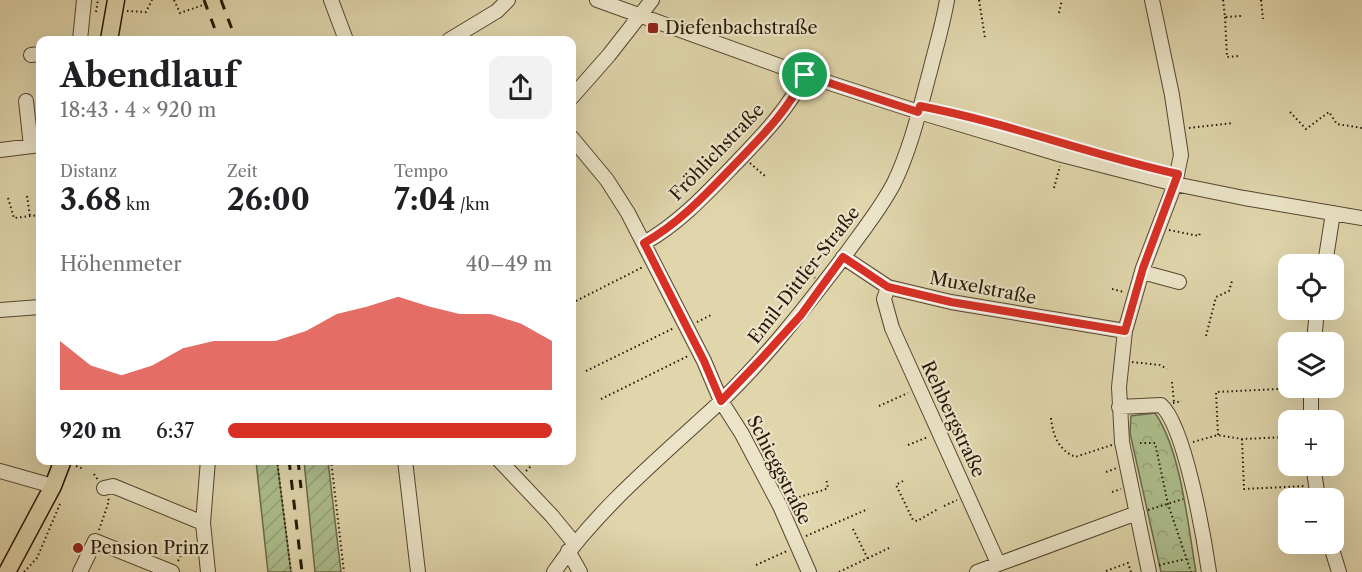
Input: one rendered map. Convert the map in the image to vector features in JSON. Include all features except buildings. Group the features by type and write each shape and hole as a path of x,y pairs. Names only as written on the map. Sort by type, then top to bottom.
{"main road":[{"path":"101,36 107,0"},
{"path":"110,36 121,5"},
{"path":"7,572 57,493 71,465"}],"street":[{"path":"80,36 84,0"},
{"path":"331,0 344,36"},
{"path":"455,36 497,11 508,0"},
{"path":"597,0 805,75 918,112 1073,158 1175,184 1362,218"},
{"path":"576,92 652,0"},
{"name":"Emil-Dittler-Straße","path":"554,572 607,507 721,401 793,323 824,284 893,185 902,165 918,112 947,0"},
{"path":"1149,570 1122,442 1119,407 1120,366 1125,331 1142,272 1175,184 1181,155 1152,0"},
{"name":"Fröhlichstraße","path":"644,243 661,234 705,196 757,141 798,90 805,75"},
{"path":"0,150 36,146 26,101"},
{"name":"Schieggstraße","path":"576,143 607,180 628,213 699,350 721,401 742,434 780,506 808,572"},
{"path":"1327,254 1333,213"},
{"name":"Muxelstraße","path":"843,257 888,287 951,302 1125,331"},
{"path":"1142,272 1179,282"},
{"name":"Rehbergstraße","path":"888,287 884,299 892,328 998,563"},
{"path":"0,310 36,307"},
{"path":"1119,407 1161,405 1173,419 1182,445 1209,572"},
{"path":"208,465 203,522 208,572"},
{"path":"406,465 418,572"},
{"path":"503,465 518,480 572,548 580,572"},
{"path":"0,471 57,493"},
{"path":"104,488 112,486 203,522"},
{"path":"977,572 1137,513"},
{"path":"80,572 95,541 172,572"},
{"path":"1333,554 1339,572"}],"path":[{"path":"121,5 146,12 152,0"},
{"path":"175,0 180,13 203,5"},
{"path":"979,0 985,38"},
{"path":"1059,13 1062,0"},
{"path":"1223,0 1227,57 1238,56"},
{"path":"1261,0 1263,19"},
{"path":"1224,17 1241,16"},
{"path":"1290,112 1306,129 1329,112 1337,124 1362,128"},
{"path":"1178,130 1233,123"},
{"path":"750,164 766,177"},
{"path":"1054,188 1058,174"},
{"path":"27,196 30,216"},
{"path":"8,198 14,218 36,215"},
{"path":"1168,230 1199,236 1200,233"},
{"path":"576,301 654,262"},
{"path":"800,267 824,284"},
{"path":"1206,336 1216,297 1229,291 1232,281"},
{"path":"701,320 713,314"},
{"path":"586,370 684,322"},
{"path":"601,399 699,350"},
{"path":"1132,362 1160,365 1167,369"},
{"path":"1172,382 1174,402"},
{"path":"879,406 919,389"},
{"path":"1218,435 1216,392 1278,389"},
{"path":"1051,418 1053,431 1064,452 1075,457 1122,442"},
{"path":"908,446 939,432"},
{"path":"1182,445 1218,435 1242,439 1278,437"},
{"path":"1242,439 1244,489 1278,490"},
{"path":"1140,443 1155,443 1168,504 1191,572"},
{"path":"74,465 84,469"},
{"path":"278,465 291,572"},
{"path":"332,465 344,572"},
{"path":"518,480 532,465"},
{"path":"94,474 104,488 108,501 95,541"},
{"path":"780,506 807,493 815,494 828,488 826,478"},
{"path":"903,481 896,485 914,521 938,509"},
{"path":"24,572 37,558 57,493"},
{"path":"1137,513 1194,496"},
{"path":"906,505 912,502"},
{"path":"756,565 868,509"},
{"path":"853,529 868,559"},
{"path":"172,572 186,545 205,544"},
{"path":"839,572 890,548"},
{"path":"1149,570 1186,559"},
{"path":"1106,571 1128,563 1131,572"}],"green space":[{"path":"1155,413 1164,429 1177,467 1196,572 1161,572 1130,433 1131,416"},
{"path":"256,465 278,465 291,572 268,572"},
{"path":"304,465 328,465 341,572 315,572"}],"railway":[{"path":"204,0 218,36"},
{"path":"221,0 234,36"},
{"path":"290,465 302,572"},
{"path":"299,465 301,488"}],"place":[{"name":"Diefenbachstraße","path":"653,28"},
{"name":"Pension Prinz","path":"78,548"}],"route":[{"path":"805,75 918,112 920,106 955,113 1077,149 1178,174 1143,268 1125,331 951,302 888,287 843,257 801,315 721,401 704,361 644,243 661,234 705,196 757,141 798,90 805,75"}]}
